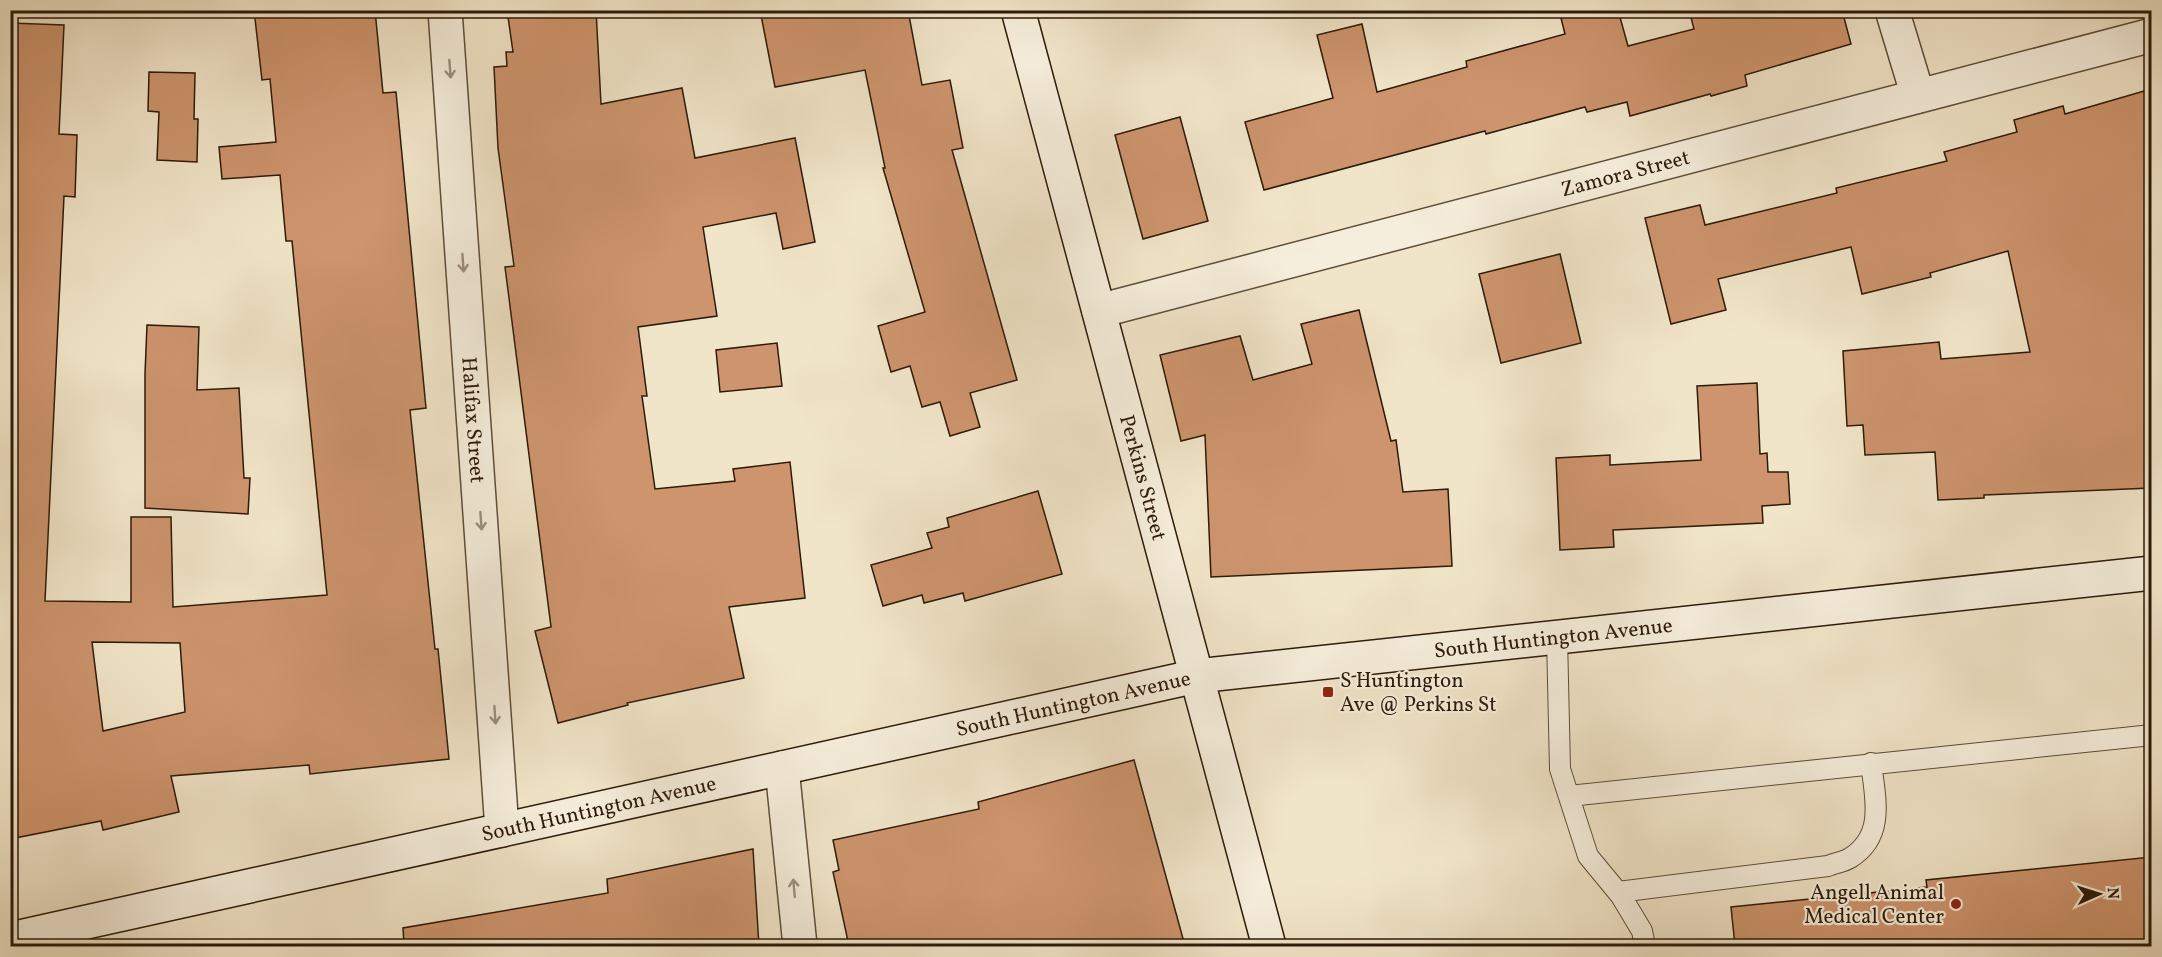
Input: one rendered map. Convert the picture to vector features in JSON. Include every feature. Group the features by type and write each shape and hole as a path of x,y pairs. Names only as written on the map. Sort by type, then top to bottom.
{"main road":[{"name":"Halifax Street","path":"445,10 502,830"},
{"name":"Perkins Street","path":"1018,10 1269,946"},
{"path":"1892,10 1918,96"},
{"name":"Zamora Street","path":"1099,311 2151,35"},
{"name":"South Huntington Avenue","path":"10,939 61,936 502,830 1197,676 2151,573"},
{"path":"782,768 800,946"}],"lane":[{"path":"1557,637 1560,769 1588,856 1618,892 1642,931 1645,946"},
{"path":"1569,796 2151,735"},
{"path":"1618,892 1828,866 1850,858 1864,844 1875,827 1877,807 1870,763"}],"building":[{"path":"254,10 375,10 383,93 396,92 426,408 410,410 449,759 310,774 309,765 171,776 179,812 103,830 101,821 10,839 10,23 64,25 59,134 77,135 75,197 64,196 45,601 131,602 131,517 171,517 173,607 327,595 292,241 286,241 280,175 222,179 219,147 276,142 270,79 262,80","holes":["92,642 180,643 185,712 103,731"]},
{"path":"507,10 596,10 601,104 682,88 695,158 795,138 815,242 783,249 776,213 703,227 717,316 638,327 647,396 642,396 655,489 735,481 733,469 790,462 805,598 729,607 744,678 627,703 628,705 558,723 535,631 551,627 505,267 514,266 498,148 494,67 507,66 506,52 513,52"},
{"path":"760,10 908,10 922,85 950,80 963,148 952,150 1017,380 970,393 980,427 950,436 940,402 922,407 910,366 891,372 878,326 925,312 883,168 885,168 865,70 775,87"},
{"path":"1559,10 1618,10 1628,46 1694,29 1689,10 1842,10 1851,44 1745,75 1747,86 1711,96 1710,94 1630,116 1627,102 1587,112 1585,107 1264,190 1245,122 1333,98 1317,35 1362,24 1377,92 1467,67 1466,61 1565,34"},
{"path":"149,72 195,73 194,119 198,119 197,162 157,160 159,112 148,111"},
{"path":"2151,89 2151,488 1984,495 1984,498 1938,500 1935,452 1865,455 1863,425 1847,426 1843,351 1939,342 1941,359 2030,352 2008,251 1930,273 1931,277 1862,294 1851,247 1718,279 1726,310 1671,324 1645,218 1700,205 1705,225 1837,193 1836,188 1947,161 1944,152 2017,132 2014,120 2063,106 2065,114"},
{"path":"1180,117 1208,221 1143,239 1115,135"},
{"path":"1560,254 1581,343 1501,363 1479,274"},
{"path":"1359,310 1391,441 1396,440 1403,492 1448,489 1452,566 1211,577 1205,435 1181,441 1160,355 1240,336 1253,380 1312,364 1301,324"},
{"path":"147,325 199,327 197,390 239,388 244,478 250,478 248,514 145,508"},
{"path":"777,343 782,386 720,392 716,350"},
{"path":"1757,383 1760,454 1767,453 1768,472 1788,472 1790,504 1762,506 1763,523 1613,530 1614,547 1560,550 1556,458 1610,455 1610,465 1701,460 1697,386"},
{"path":"1038,491 1062,574 965,601 963,593 924,603 922,595 883,606 871,565 932,548 927,533 949,527 947,518"},
{"path":"1134,760 1185,946 849,946 833,872 839,870 833,840 979,809 978,802"},
{"path":"753,849 759,946 404,946 403,928 608,893 607,879"},
{"name":"Angell Animal Medical Center","path":"2151,857 2151,946 1735,946 1731,907 1927,887 1926,880"}],"place":[{"name":"S Huntington Ave @ Perkins St","path":"1328,692"},
{"name":"Angell Animal Medical Center","path":"1956,904"}]}
